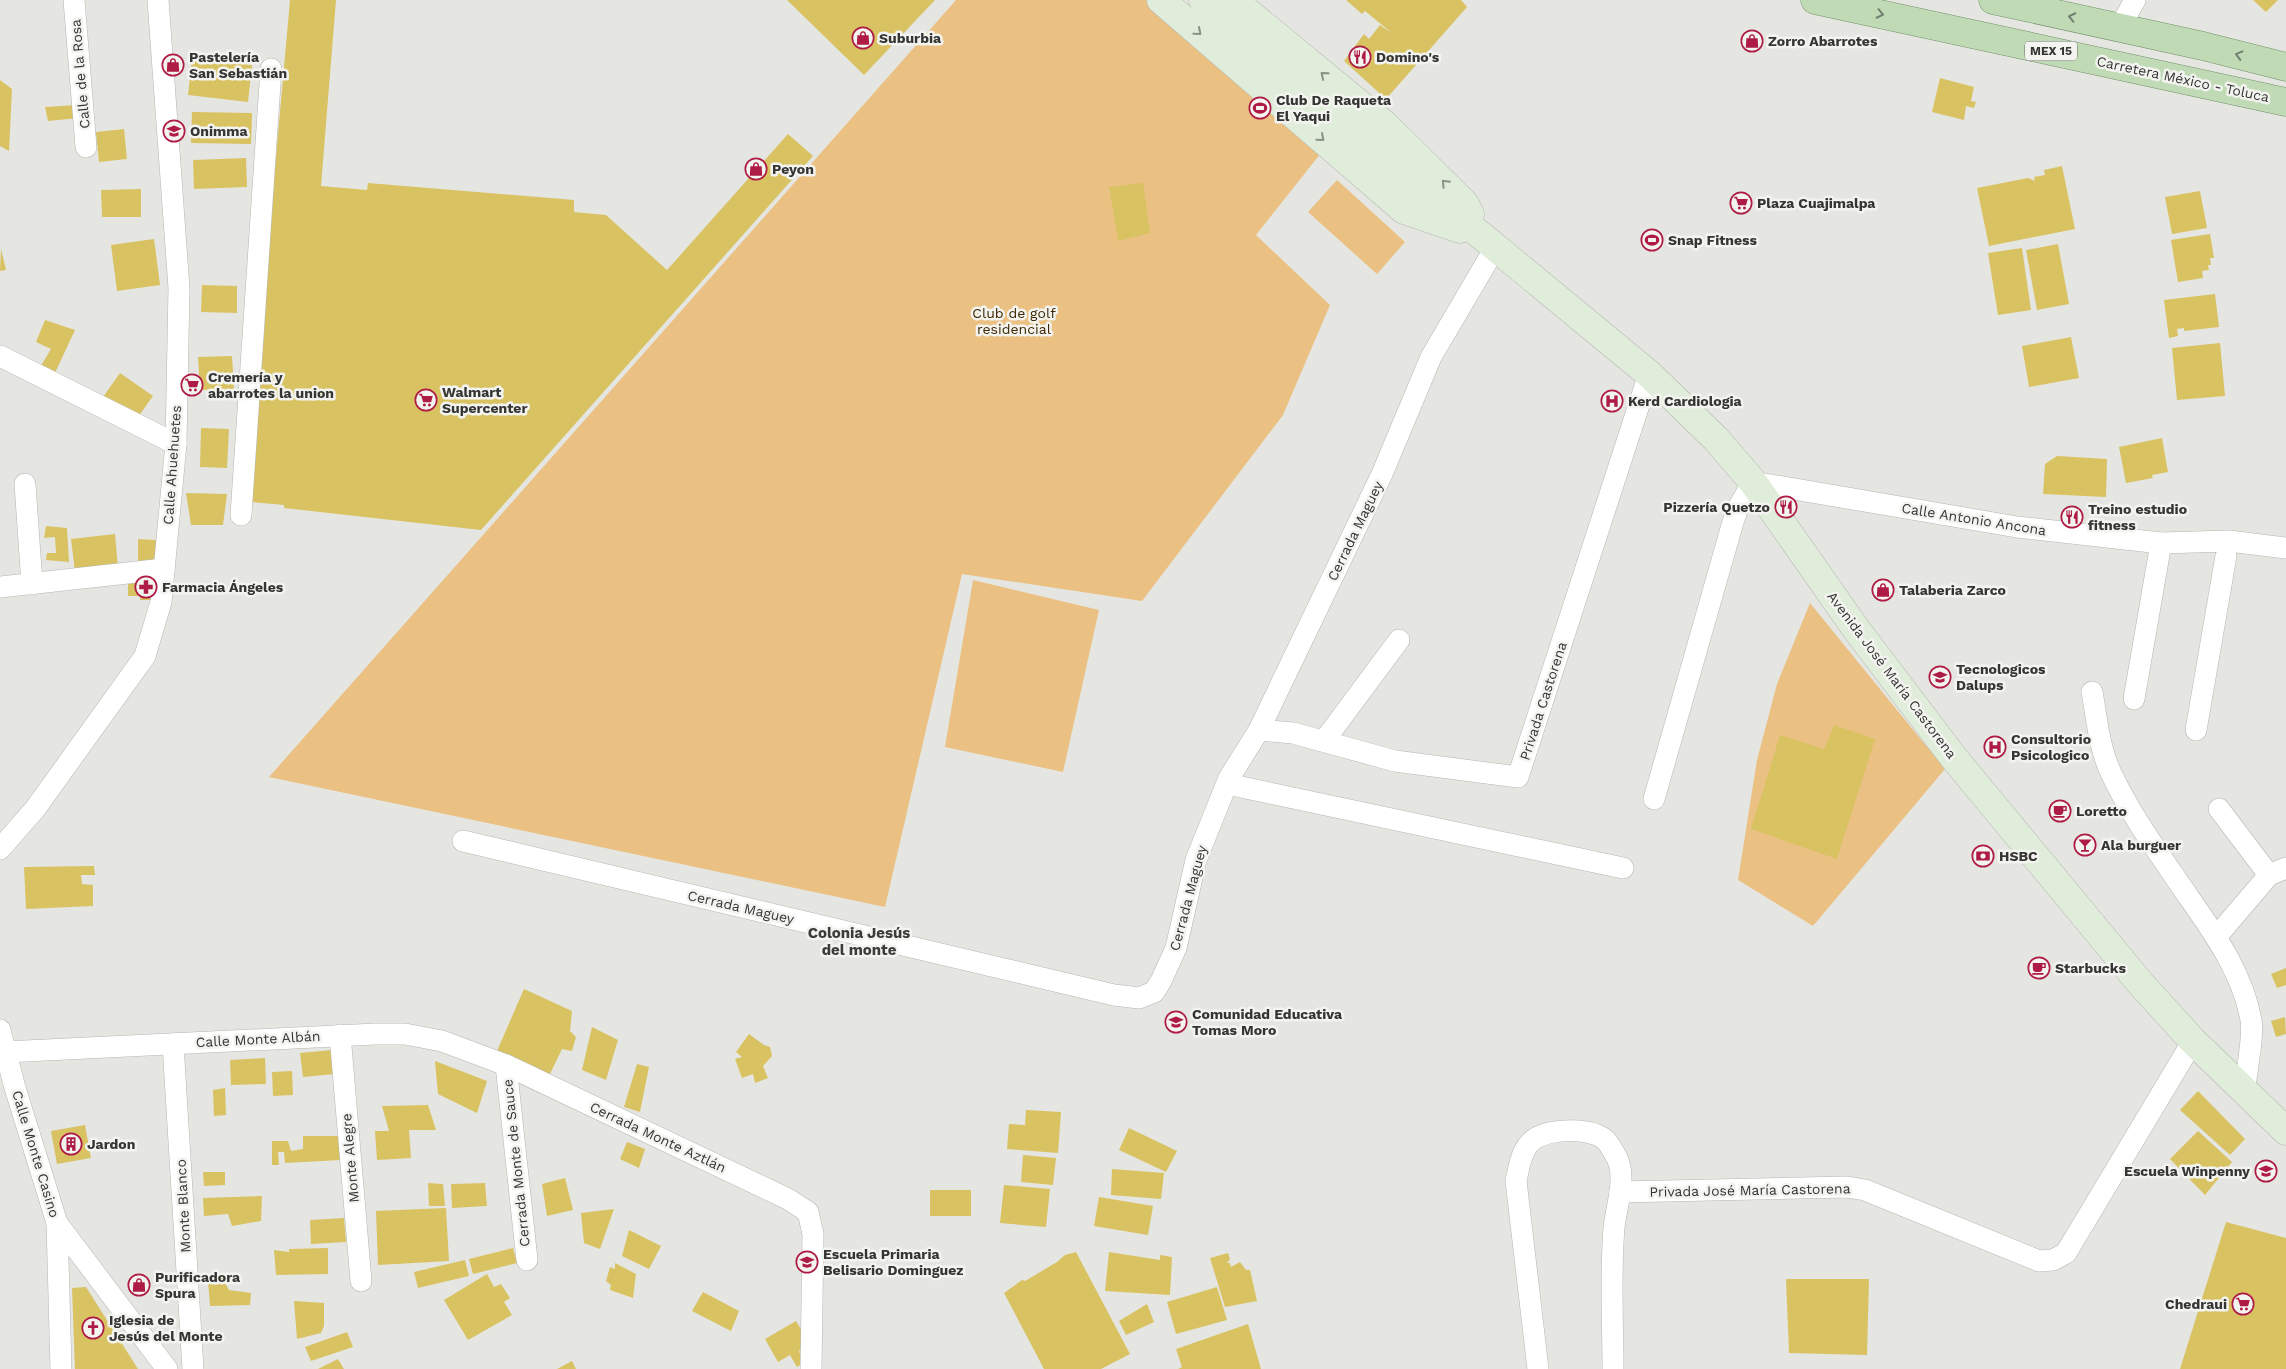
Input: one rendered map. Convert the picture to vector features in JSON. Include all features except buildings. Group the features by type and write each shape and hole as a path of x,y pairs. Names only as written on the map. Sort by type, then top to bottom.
{"main road":[{"name":"Avenida José María Castorena","path":"1161,0 1404,210 1489,243"},
{"name":"Avenida José María Castorena","path":"1203,0 1415,184 1649,374 1716,439 1753,482 1856,629 1954,758 2141,984 2193,1041 2286,1131"},
{"name":"Avenida José María Castorena","path":"1233,0 1385,124 1464,203 1489,243"},
{"name":"Carretera México - Toluca","path":"1815,0 2286,102"},
{"path":"1993,0 2120,27 2286,67"}],"street":[{"name":"Calle de la Rosa","path":"74,0 86,147"},
{"name":"Calle Ahuehuetes","path":"0,850 35,809 145,656 161,602 176,444 179,288 158,0"},
{"path":"2120,27 2135,0"},
{"path":"241,515 271,69"},
{"name":"Cerrada Maguey","path":"462,840 1114,995 1139,998 1154,992 1176,948 1196,860 1229,778 1259,730 1382,474 1431,357 1489,243"},
{"path":"0,356 176,444"},
{"name":"Privada Castorena","path":"1259,730 1293,733 1395,761 1518,777 1649,374"},
{"path":"1654,798 1732,522 1753,482"},
{"name":"Calle Antonio Ancona","path":"1753,482 2017,527 2161,542 2229,541 2286,548"},
{"path":"25,484 32,584"},
{"path":"2134,699 2161,542"},
{"path":"2196,730 2226,556"},
{"path":"0,587 164,569"},
{"path":"1324,741 1399,640"},
{"path":"2092,692 2101,743 2110,772 2126,802 2162,858 2216,936 2244,990 2252,1023 2244,1092"},
{"path":"1227,784 1623,868"},
{"path":"2216,936 2277,871 2219,809"},
{"name":"Calle Monte Casino","path":"0,1030 5,1052 7,1092 57,1223 61,1369"},
{"name":"Calle Monte Albán","path":"5,1052 340,1034 405,1034 442,1041 506,1065"},
{"name":"Monte Alegre","path":"340,1034 361,1281"},
{"name":"Privada José María Castorena","path":"1620,1192 1856,1188 2039,1261 2053,1260 2066,1253 2193,1041"},
{"name":"Monte Blanco","path":"173,1044 193,1369"},
{"name":"Cerrada Monte Aztlán","path":"506,1065 780,1194 808,1212 813,1234 810,1369"},
{"name":"Cerrada Monte de Sauce","path":"506,1065 527,1260"},
{"path":"1538,1369 1516,1181 1521,1156 1536,1138 1557,1132 1585,1130 1607,1141 1619,1164 1620,1192 1614,1244 1613,1369"},
{"path":"57,1223 167,1369"}],"green space":[{"name":"Club de golf residencial","path":"956,0 1151,0 1325,148 1256,235 1330,305 1283,415 1142,601 962,574 885,907 269,777"},
{"path":"1337,180 1405,242 1377,274 1308,212"},
{"path":"973,580 1099,610 1063,772 945,747"},
{"path":"1810,603 1945,769 1813,926 1738,880 1757,760 1777,684"}],"place":[{"name":"Suburbia","path":"863,38"},
{"name":"Zorro Abarrotes","path":"1752,41"},
{"name":"Domino's","path":"1360,57"},
{"name":"Pastelería San Sebastián","path":"173,65"},
{"name":"Club De Raqueta El Yaqui","path":"1260,108"},
{"name":"Onimma","path":"174,131"},
{"name":"Peyon","path":"756,169"},
{"name":"Plaza Cuajimalpa","path":"1741,203"},
{"name":"Snap Fitness","path":"1652,240"},
{"name":"Cremería y abarrotes la union","path":"192,385"},
{"name":"Walmart Supercenter","path":"426,400"},
{"name":"Kerd Cardiologia","path":"1612,401"},
{"name":"Pizzería Quetzo","path":"1786,507"},
{"name":"Treino estudio fitness","path":"2072,517"},
{"name":"Farmacia Ángeles","path":"146,587"},
{"name":"Talaberia Zarco","path":"1883,590"},
{"name":"Tecnologicos Dalups","path":"1940,677"},
{"name":"Consultorio Psicologico","path":"1995,747"},
{"name":"Loretto","path":"2060,811"},
{"name":"Ala burguer","path":"2085,845"},
{"name":"HSBC","path":"1983,856"},
{"name":"Starbucks","path":"2039,968"},
{"name":"Comunidad Educativa Tomas Moro","path":"1176,1022"},
{"name":"Jardon","path":"71,1144"},
{"name":"Escuela Winpenny","path":"2266,1171"},
{"name":"Escuela Primaria Belisario Dominguez","path":"807,1262"},
{"name":"Purificadora Spura","path":"139,1285"},
{"name":"Chedraui","path":"2243,1304"},
{"name":"Iglesia de Jesús del Monte","path":"93,1328"}],"district":[{"name":"Colonia Jesús del monte","path":"859,942"}]}
